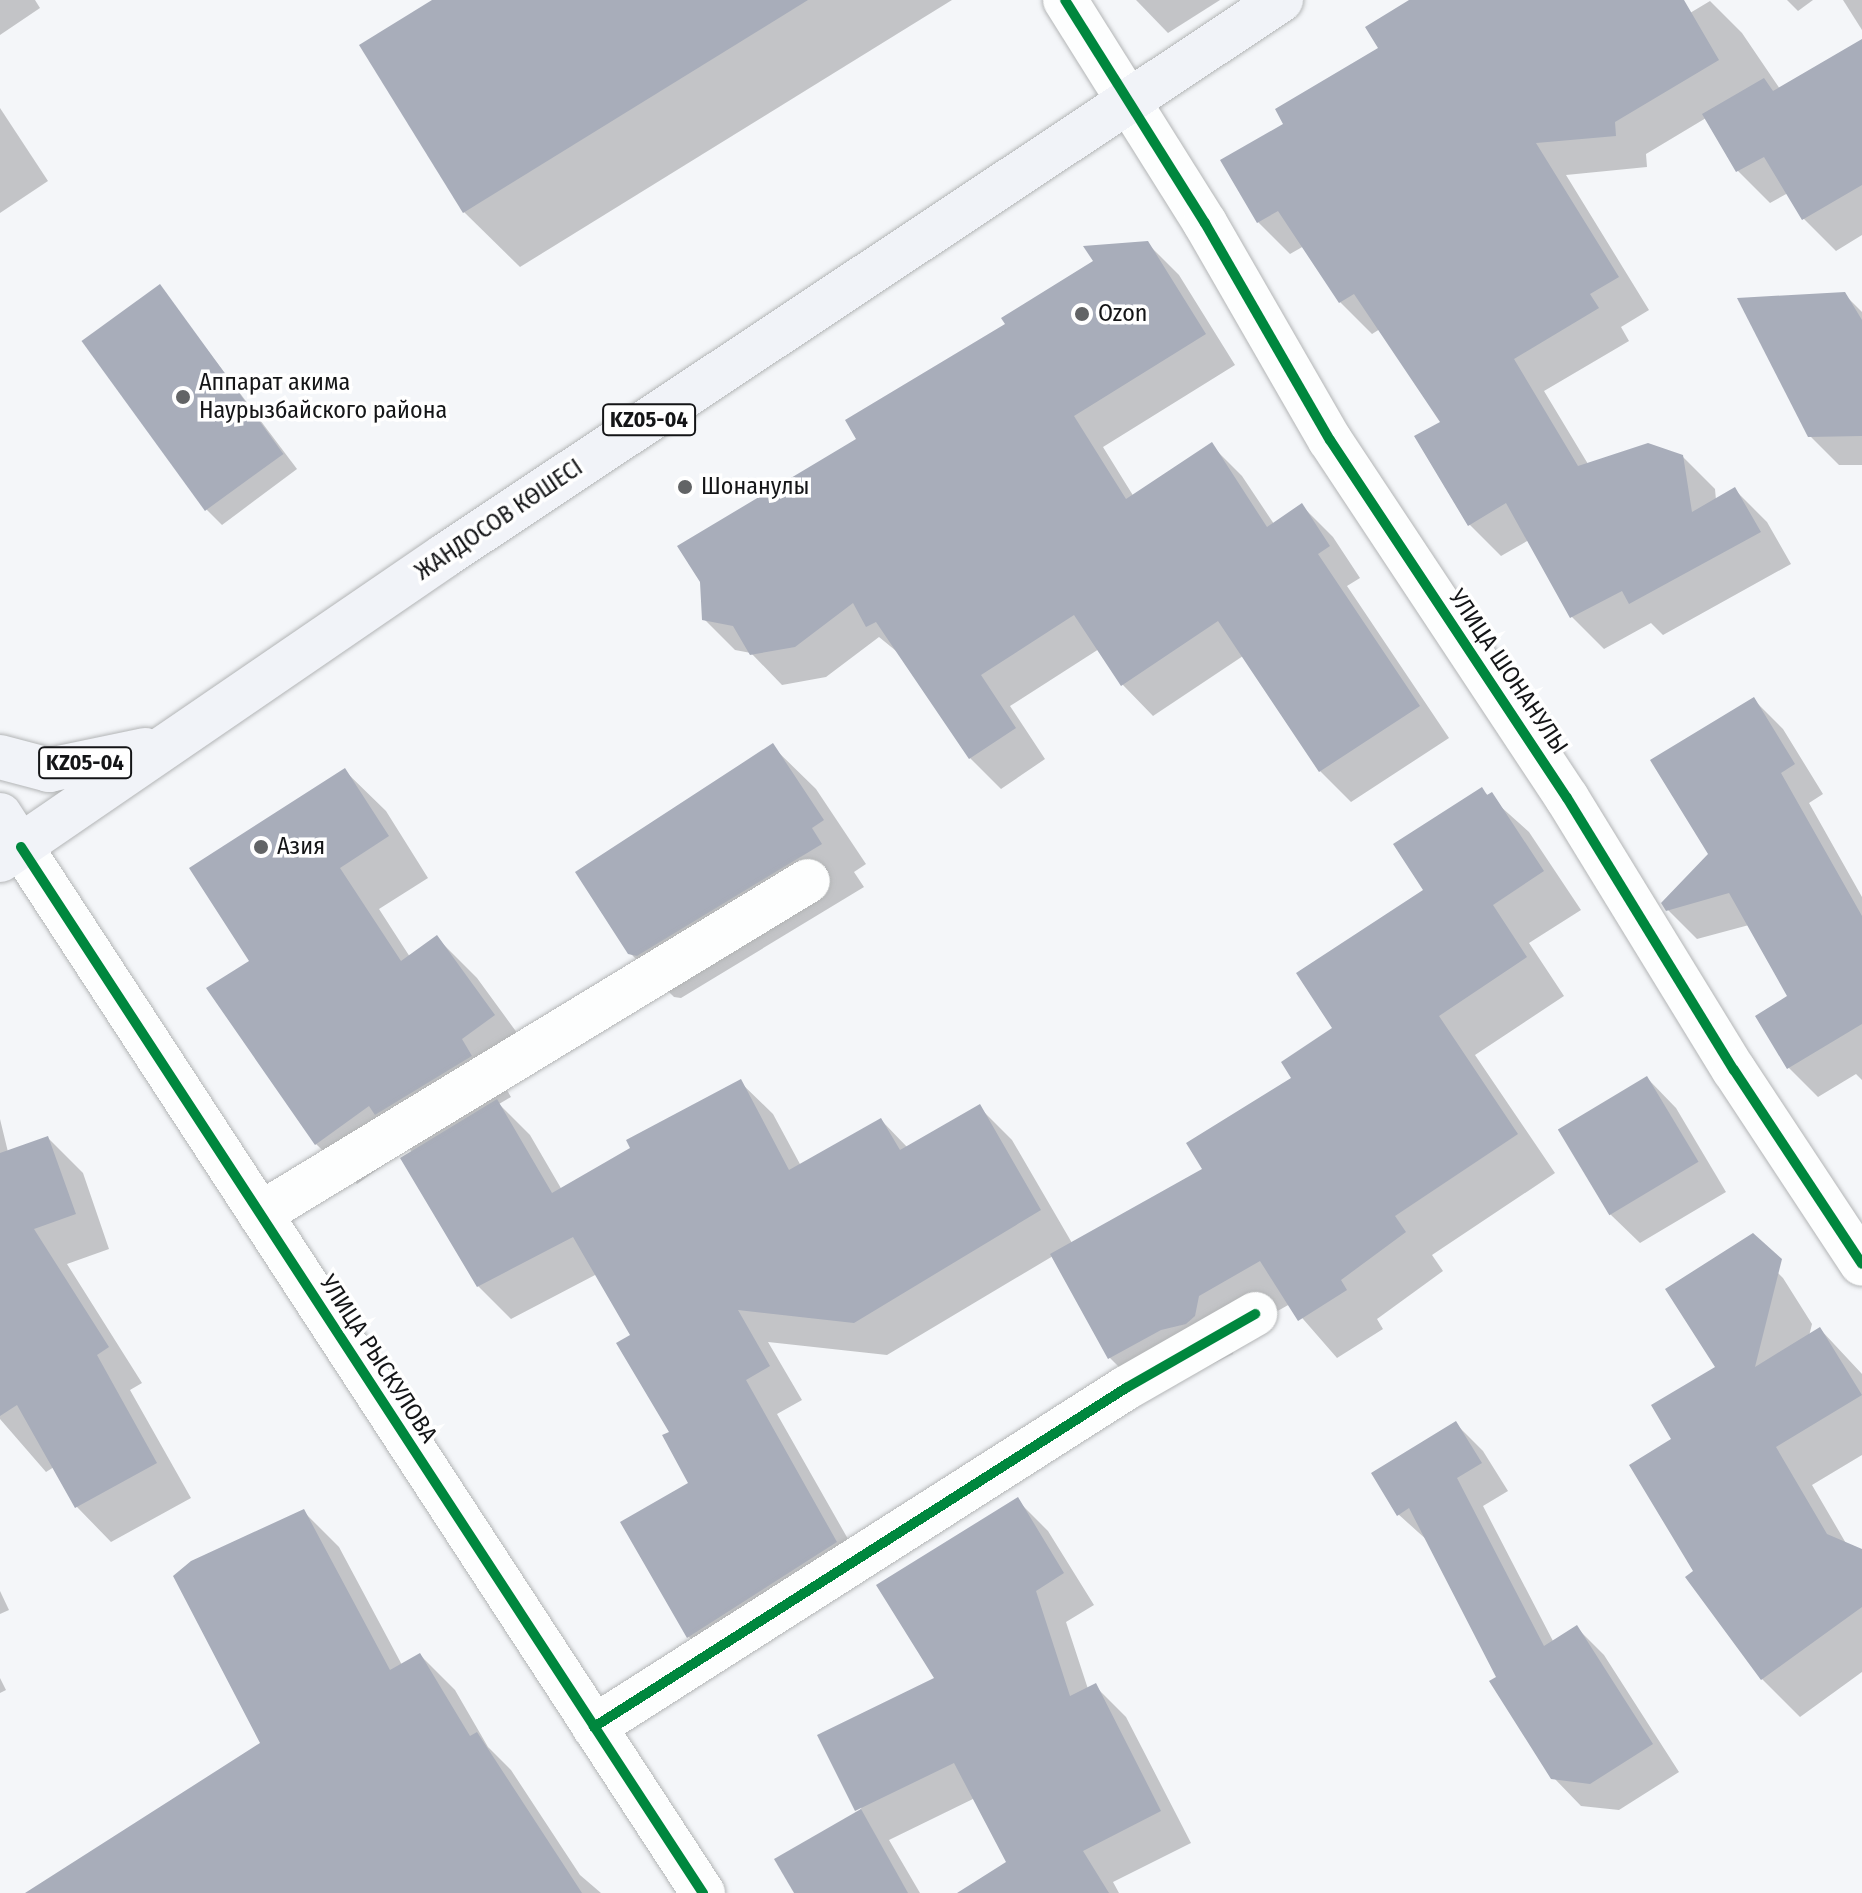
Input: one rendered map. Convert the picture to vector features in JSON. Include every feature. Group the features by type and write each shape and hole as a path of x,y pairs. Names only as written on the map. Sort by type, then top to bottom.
{"main road":[{"name":"ЖАНДОСОВ КӨШЕСІ","path":"7,841 171,743 1128,99 1281,0"},
{"name":"KZ05-04","path":"0,757 49,770 171,743"}],"street":[{"name":"УЛИЦА ШОНАНУЛЫ","path":"1065,0 1128,99 1330,440 1567,798 1734,1070 1862,1264"},
{"name":"УЛИЦА РЫСКУЛОВА","path":"7,841 260,1214 703,1893"},
{"path":"260,1214 808,881"},
{"path":"594,1727 1126,1388 1255,1314"}],"building":[{"path":"432,0 808,0 463,213 359,45"},
{"path":"1409,0 1684,0 1719,60 1615,122 1616,136 1536,143 1619,277 1590,294 1599,308 1514,359 1578,466 1648,443 1683,455 1692,512 1735,487 1761,532 1629,604 1622,591 1570,618 1506,503 1468,526 1414,436 1440,422 1354,294 1339,303 1278,211 1257,223 1220,160 1283,124 1275,109 1378,48 1365,27"},
{"path":"1862,39 1862,185 1802,220 1764,157 1736,172 1702,114 1764,78 1773,91"},
{"path":"1148,241 1206,334 1074,416 1126,499 1212,442 1267,527 1302,503 1330,546 1318,554 1420,706 1319,772 1218,621 1121,686 1074,615 981,675 1016,728 969,759 876,622 866,627 853,603 795,647 750,655 733,626 702,620 700,582 677,546 856,439 845,420 1005,324 1001,318 1093,261 1083,246"},
{"name":"Аппарат акима Наурызбайского района","path":"160,284 283,454 205,511 82,341"},
{"path":"1845,292 1862,320 1862,436 1808,437 1737,298"},
{"path":"1754,697 1795,764 1781,773 1862,916 1862,1024 1787,1069 1755,1016 1787,996 1729,893 1666,911 1661,903 1708,854 1650,760"},
{"path":"773,743 824,820 812,828 822,844 637,956 628,954 575,872"},
{"path":"345,768 389,836 340,868 401,961 437,935 495,1015 462,1039 472,1056 375,1115 369,1106 315,1145 206,988 249,961 189,868"},
{"path":"1482,787 1487,795 1492,792 1544,871 1493,905 1527,957 1439,1016 1518,1134 1395,1216 1406,1232 1341,1280 1347,1290 1298,1321 1260,1261 1199,1296 1195,1316 1186,1324 1161,1330 1108,1359 1050,1254 1202,1169 1186,1143 1291,1078 1281,1062 1332,1028 1296,973 1423,890 1393,844"},
{"path":"1647,1076 1699,1162 1609,1215 1558,1130"},
{"path":"741,1079 789,1170 881,1118 900,1150 980,1104 1041,1210 854,1323 738,1310 770,1366 746,1380 837,1542 687,1638 620,1522 688,1483 662,1435 669,1432 616,1343 630,1335 573,1237 477,1287 400,1158 497,1099 552,1193 630,1148 626,1140"},
{"path":"48,1136 76,1214 34,1229 109,1347 97,1355 157,1463 75,1508 17,1405 0,1416 0,1153"},
{"path":"1753,1233 1782,1259 1755,1367 1820,1327 1862,1395 1776,1447 1827,1534 1862,1549 1862,1607 1761,1680 1685,1577 1693,1571 1629,1465 1671,1439 1651,1405 1715,1367 1665,1289"},
{"path":"1456,1421 1482,1463 1457,1478 1544,1646 1577,1625 1653,1744 1590,1784 1551,1779 1489,1681 1496,1677 1409,1508 1397,1516 1371,1473"},
{"path":"1018,1497 1064,1573 1036,1591 1070,1696 1096,1683 1161,1811 1083,1851 1109,1893 957,1893 1006,1862 954,1763 855,1811 817,1735 934,1678 876,1585"},
{"path":"304,1509 390,1670 420,1653 470,1736 477,1732 582,1893 25,1893 260,1743 173,1576 191,1561"},
{"path":"861,1809 908,1893 794,1893 774,1859"}],"cycle path":[{"path":"1065,0 1205,223 1330,440 1567,798 1734,1070 1862,1264"},
{"path":"21,847 703,1893"},
{"path":"594,1727 1126,1388 1255,1314"}],"place":[{"name":"Ozon","path":"1082,314"},
{"name":"Аппарат акима Наурызбайского района","path":"183,397"},
{"name":"Шонанулы","path":"685,487"},
{"name":"Азия","path":"261,847"}]}
